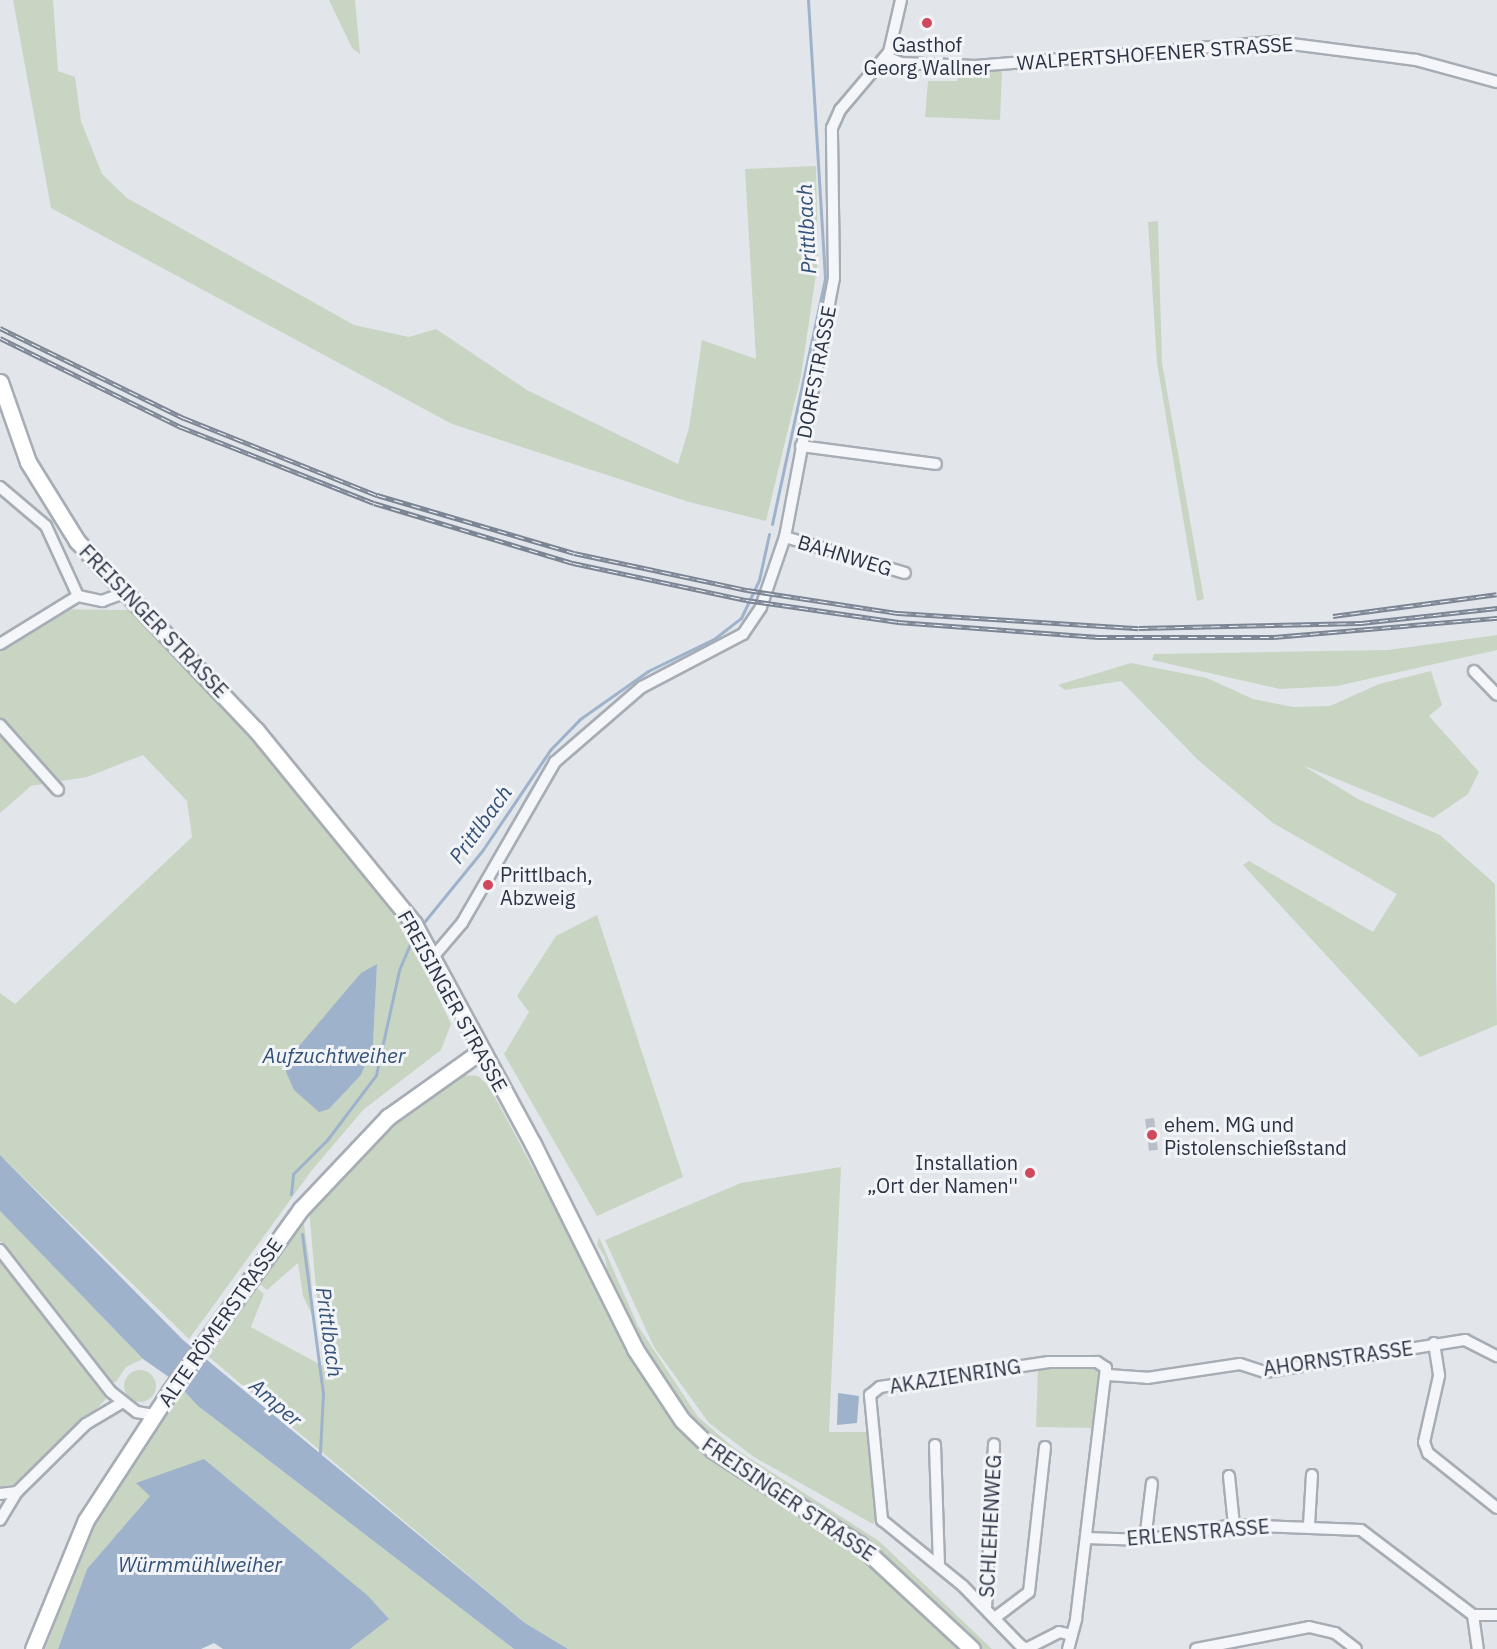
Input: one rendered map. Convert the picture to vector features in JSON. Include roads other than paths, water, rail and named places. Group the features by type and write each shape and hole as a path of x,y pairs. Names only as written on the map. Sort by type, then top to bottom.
{"main road":[{"name":"FREISINGER STRASSE","path":"0,382 13,427 50,500 77,541 256,730 418,931 635,1349 682,1420 713,1450 834,1526 893,1572 972,1649"},
{"name":"ALTE RÖMERSTRASSE","path":"33,1649 87,1520 170,1391 301,1209 346,1158 423,1087 481,1051"}],"street":[{"name":"DORFSTRASSE","path":"433,957 462,923 555,762 642,687 742,634 772,583 785,537 834,278 832,128 840,110 886,57 899,26 900,0"},
{"name":"WALPERTSHOFENER STRASSE","path":"886,57 901,63 975,66 1276,42 1318,44 1416,60 1497,82"},
{"path":"801,446 936,464"},
{"path":"0,487 46,526 78,596"},
{"name":"BAHNWEG","path":"785,537 905,573"},
{"path":"0,644 78,596 102,601 127,592"},
{"path":"1474,671 1497,695"},
{"path":"0,725 58,790"},
{"path":"0,1250 123,1402 154,1415"},
{"name":"AHORNSTRASSE","path":"1108,1375 1147,1378 1240,1364 1265,1372 1434,1343 1465,1340 1496,1355"},
{"path":"1434,1343 1439,1376 1424,1442 1428,1453 1497,1508"},
{"name":"AKAZIENRING","path":"1072,1635 1059,1632 1026,1649 996,1617 939,1565 882,1520 870,1395 880,1387 1049,1362 1098,1362 1108,1375"},
{"path":"1068,1649 1072,1635 1108,1375"},
{"path":"0,1520 17,1492 99,1413 123,1402"},
{"path":"935,1444 939,1565"},
{"name":"SCHLEHENWEG","path":"986,1608 994,1444"},
{"path":"996,1617 1029,1592 1045,1447"},
{"path":"1309,1526 1312,1475"},
{"path":"1229,1476 1234,1525"},
{"path":"1145,1540 1152,1483"},
{"path":"0,1494 17,1492"},
{"name":"ERLENSTRASSE","path":"1086,1538 1145,1540 1234,1525 1309,1526 1371,1534 1473,1614"},
{"path":"1478,1649 1473,1614 1497,1615"},
{"path":"1196,1649 1309,1627 1335,1633 1356,1649"}],"water":[{"name":"Aufzuchtweiher","path":"377,964 373,1046 361,1075 329,1109 319,1112 294,1090 286,1072 288,1059 361,973"},
{"path":"0,1155 183,1340 525,1623 568,1649 514,1649 198,1406 176,1382 143,1359 0,1211"},
{"path":"838,1393 859,1396 857,1423 837,1425"},
{"name":"Würmmühlweiher","path":"204,1459 368,1596 389,1619 350,1649 223,1649 214,1643 201,1649 58,1649 87,1569 150,1496 136,1483"}],"waterway":[{"name":"Prittlbach","path":"772,524 825,278 808,0"},
{"name":"Prittlbach","path":"420,927 482,851 550,750 580,719 648,671 714,639 741,618 759,580 769,534"},
{"name":"Prittlbach","path":"291,1194 293,1174 327,1140 376,1075 399,970 414,935"},
{"name":"Prittlbach","path":"302,1234 323,1393 320,1453"}],"railway":[{"path":"0,328 184,418 377,495 574,553 747,590 898,613 1139,628 1361,623 1497,608"},
{"path":"0,338 181,427 374,503 573,563 746,600 898,622 1098,637 1274,637 1497,618"},
{"path":"1333,616 1497,594"}],"place":[{"name":"Gasthof Georg Wallner","path":"927,23"},
{"name":"Prittlbach, Abzweig","path":"488,885"},
{"name":"ehem. MG und Pistolenschießstand","path":"1152,1135"},
{"name":"Installation „Ort der Namen''","path":"1030,1173"}],"water label":[{"name":"Amper","path":"276,1402"}]}
